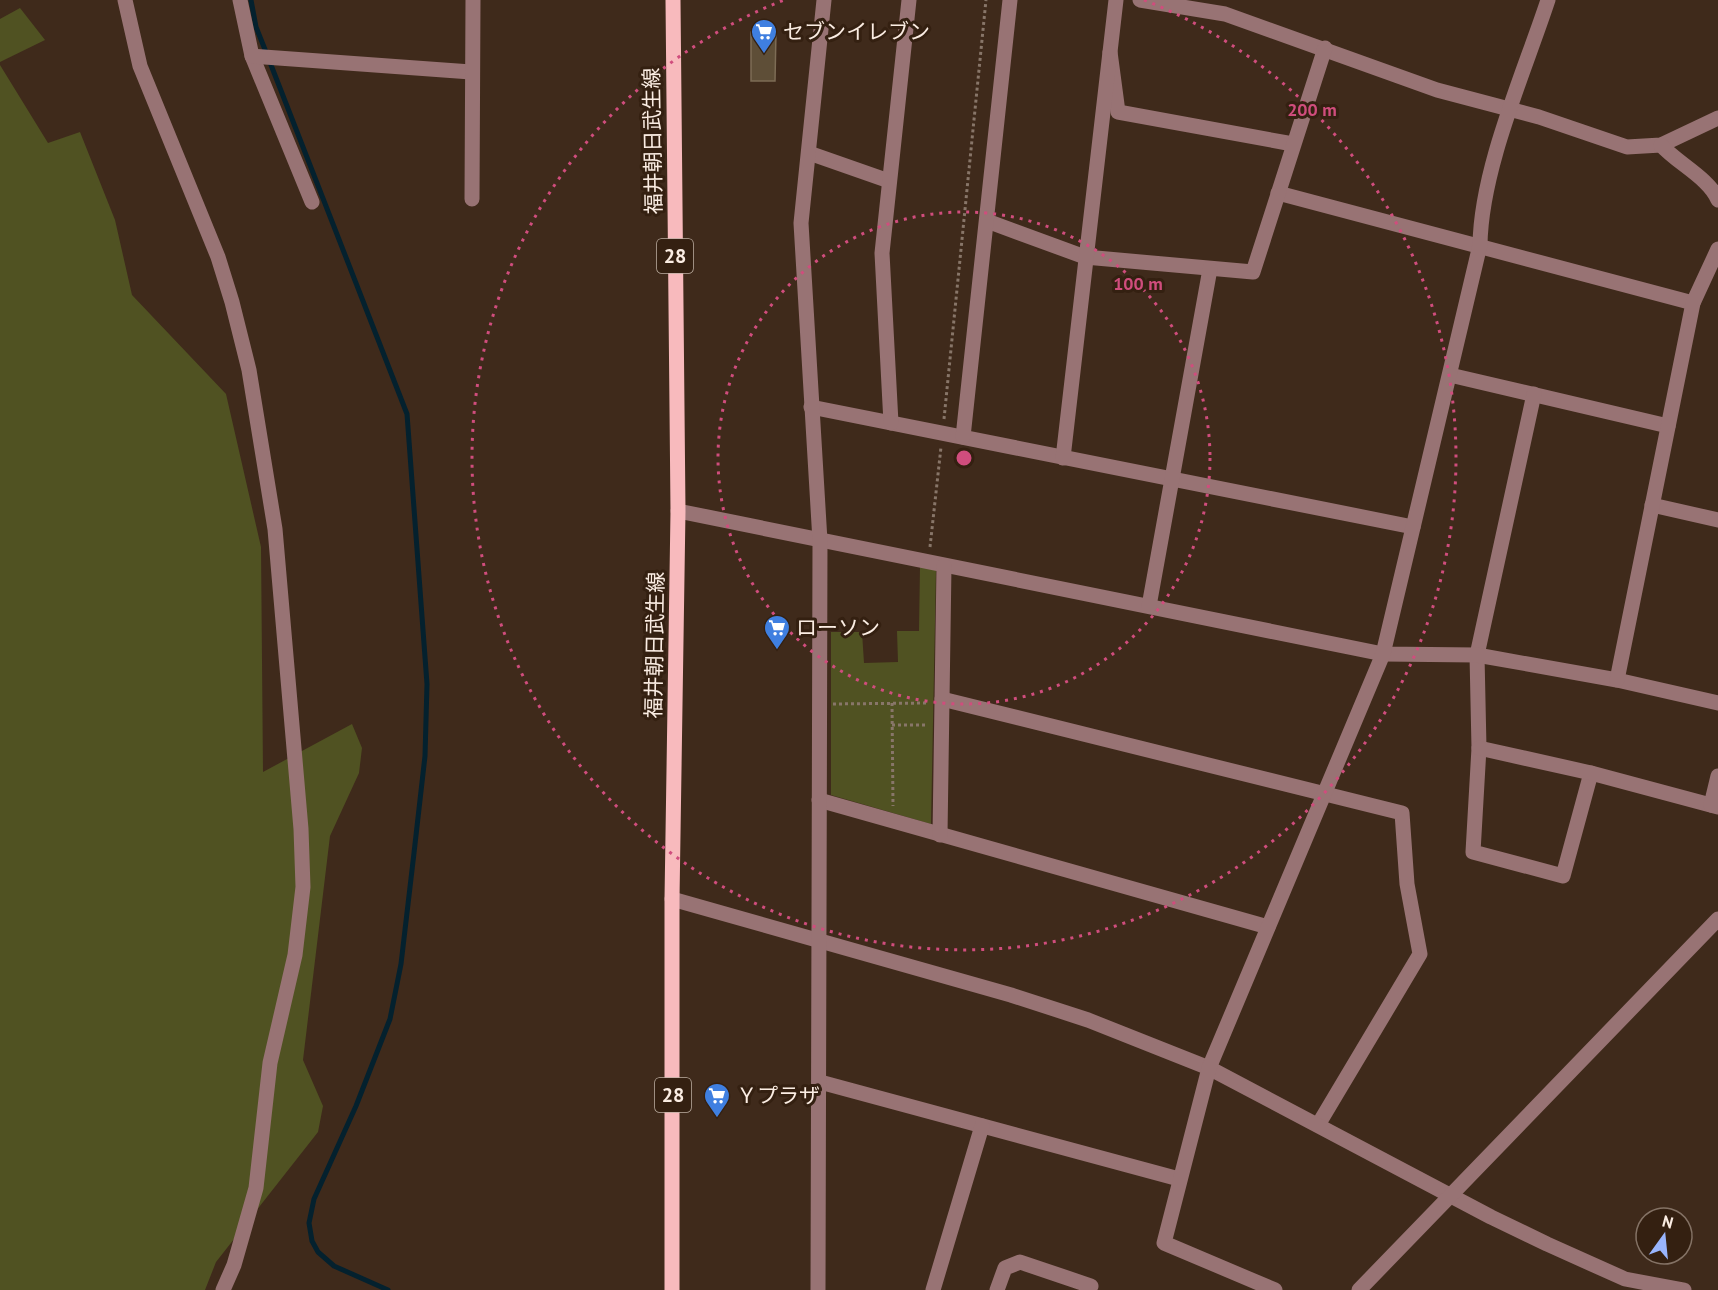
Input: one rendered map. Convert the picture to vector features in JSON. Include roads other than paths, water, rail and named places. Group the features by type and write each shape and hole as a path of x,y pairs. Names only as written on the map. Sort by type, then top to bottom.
{"main road":[{"name":"福井朝日武生線","path":"672,1290 672,899 678,512 673,0"}],"street":[{"path":"125,0 140,66 218,257 249,370 275,529 301,829 303,887 295,955 270,1063 256,1188 234,1265 223,1290"},
{"path":"240,0 252,56 312,202"},
{"path":"472,200 473,0"},
{"path":"818,1290 820,541 801,223 824,0"},
{"path":"891,423 882,253 909,0"},
{"path":"963,437 1010,0"},
{"path":"1063,458 1116,0"},
{"path":"1140,0 1225,14 1437,90 1511,110 1627,147 1661,146 1718,118"},
{"path":"1275,1290 1164,1243 1209,1068 1383,654 1480,244 1480,224 1492,169 1548,0"},
{"path":"987,221 1085,256 1253,272 1325,48"},
{"path":"1110,52 1118,112 1293,144"},
{"path":"252,56 471,72"},
{"path":"1661,146 1675,161 1708,187 1718,201"},
{"path":"809,153 889,181"},
{"path":"1278,193 1480,244 1693,303"},
{"path":"1617,680 1693,303 1718,249"},
{"path":"1149,606 1210,269"},
{"path":"1450,375 1668,426"},
{"path":"1534,394 1477,655 1479,748 1473,852 1563,876 1591,773"},
{"path":"812,407 1413,527"},
{"path":"1653,505 1718,520"},
{"path":"678,512 1383,654 1477,655 1617,680 1718,703"},
{"path":"940,835 942,725 935,701 944,566"},
{"path":"935,701 1325,792 1402,813 1407,884 1419,954 1318,1125"},
{"path":"1479,748 1591,773 1714,806 1718,776"},
{"path":"819,800 1268,927"},
{"path":"672,899 1050,1007 1209,1068 1537,1239 1626,1279 1684,1290"},
{"path":"1359,1290 1718,919"},
{"path":"820,1082 1179,1179"},
{"path":"933,1290 982,1126"},
{"path":"998,1290 1005,1268 1020,1262 1090,1286 1089,1290"}],"waterway":[{"path":"251,0 256,27 407,414 427,684 425,756 401,964 390,1019 356,1106 314,1199 309,1223 312,1241 318,1252 334,1266 388,1290"}],"place":[{"name":"セブンイレブン","path":"764,55"},
{"name":"ローソン","path":"777,651"},
{"name":"Ｙプラザ","path":"717,1119"}]}
